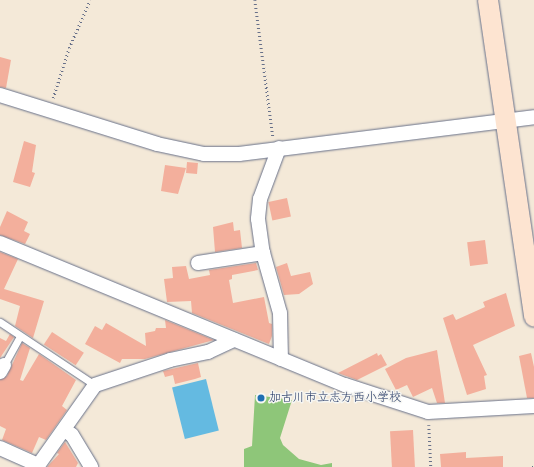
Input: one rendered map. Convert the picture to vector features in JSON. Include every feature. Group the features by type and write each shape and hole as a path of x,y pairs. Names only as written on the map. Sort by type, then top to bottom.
{"street":[{"path":"488,0 504,122 534,317"},
{"path":"0,95 157,144 204,154 239,154 504,122 534,117"},
{"path":"277,149 259,208 263,253 280,313 281,359"},
{"path":"0,242 345,385 428,412 534,406"},
{"path":"198,263 263,253"},
{"path":"0,448 38,466 95,385 170,360 208,352 234,340"},
{"path":"64,430 72,435 91,467"}],"lane":[{"path":"0,322 95,385"},
{"path":"2,368 20,336"}],"path":[{"path":"48,111 69,48 90,0"},
{"path":"255,0 277,149"},
{"path":"428,412 431,467"}],"green space":[{"path":"255,395 292,400 280,438 283,445 299,459 321,465 332,463 332,467 244,467 244,449 252,446"}],"water":[{"path":"206,379 219,430 185,439 172,387"}],"building":[{"path":"0,57 11,60 6,88 0,87"},
{"path":"24,141 36,145 32,172 35,173 30,187 13,182"},
{"path":"187,162 198,163 197,174 186,173"},
{"path":"165,165 186,168 178,194 161,191"},
{"path":"287,198 291,217 272,221 268,202"},
{"path":"7,211 28,222 24,231 30,234 25,244 0,235 0,227"},
{"path":"233,222 234,231 240,230 242,248 215,252 213,227"},
{"path":"485,240 488,264 470,266 467,242"},
{"path":"0,252 18,259 4,289 44,301 33,338 15,326 20,306 0,299"},
{"path":"256,263 258,270 232,275 232,279 229,280 233,303 264,297 269,323 272,324 272,336 269,344 192,313 191,301 167,302 164,279 173,278 172,267 186,266 189,279 210,275 209,270"},
{"path":"287,263 291,276 310,272 313,284 299,294 284,295 276,267"},
{"path":"506,293 515,326 473,345 487,375 484,376 486,389 467,395 443,318 453,314 456,320 485,307 483,302"},
{"path":"165,320 214,340 145,359 122,359 120,363 85,344 95,326 102,330 106,323 146,346 145,333 155,331 156,328 166,328"},
{"path":"52,332 84,353 76,365 44,345"},
{"path":"10,334 14,337 0,358 0,338 6,341"},
{"path":"22,343 30,348 20,380 23,381 39,354 76,380 62,406 67,410 46,440 39,437 32,453 2,440 6,429 0,426 0,380 7,376"},
{"path":"437,350 445,403 437,403 432,388 413,397 407,385 396,390 385,369 406,358"},
{"path":"377,353 378,356 381,354 387,365 357,380 338,373"},
{"path":"531,353 534,367 534,398 527,398 519,356"},
{"path":"198,363 201,377 175,384 173,375 165,377 163,371"},
{"path":"413,430 415,467 392,467 390,431"},
{"path":"65,442 78,463 76,467 47,467 59,454 57,453"},
{"path":"466,452 466,458 503,456 503,467 441,467 440,454"}],"place":[{"name":"加古川市立志方西小学校","path":"261,398"}]}
